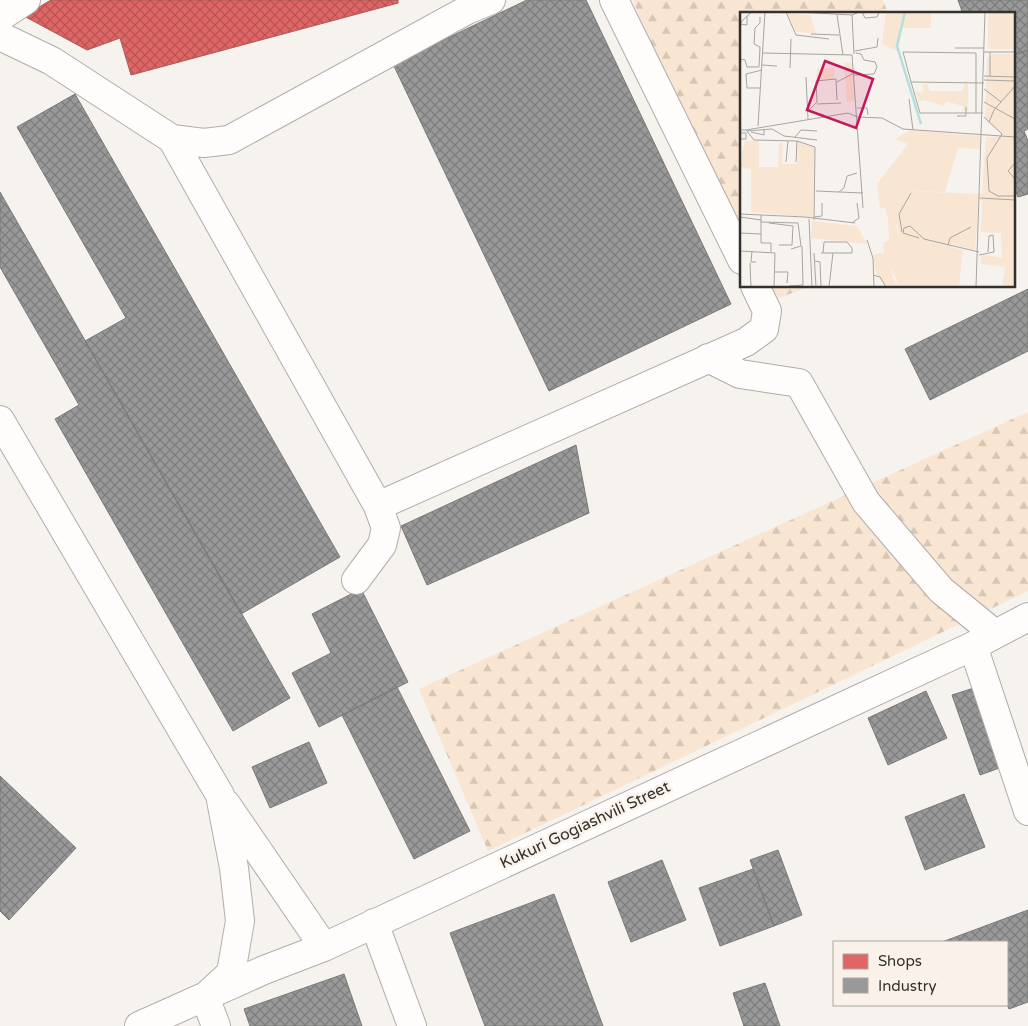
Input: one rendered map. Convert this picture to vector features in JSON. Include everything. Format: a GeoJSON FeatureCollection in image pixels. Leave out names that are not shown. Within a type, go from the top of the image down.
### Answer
{"type":"FeatureCollection","features":[{"type":"Feature","properties":{"kind":"street"},"geometry":{"type":"LineString","coordinates":[[0,17],[26,0]]}},
{"type":"Feature","properties":{"kind":"street"},"geometry":{"type":"LineString","coordinates":[[172,140],[204,143],[228,140],[467,10],[492,0]]}},
{"type":"Feature","properties":{"kind":"street"},"geometry":{"type":"LineString","coordinates":[[614,0],[740,256]]}},
{"type":"Feature","properties":{"kind":"street"},"geometry":{"type":"LineString","coordinates":[[0,36],[52,61],[172,140],[378,506],[386,528],[382,545],[356,580]]}},
{"type":"Feature","properties":{"kind":"street"},"geometry":{"type":"LineString","coordinates":[[378,506],[746,342],[764,329],[767,311],[756,288]]}},
{"type":"Feature","properties":{"kind":"street"},"geometry":{"type":"LineString","coordinates":[[708,358],[740,374],[799,383],[866,502],[984,640],[1028,811]]}},
{"type":"Feature","properties":{"kind":"street"},"geometry":{"type":"LineString","coordinates":[[0,420],[220,795],[324,947]]}},
{"type":"Feature","properties":{"kind":"street","name":"Kukuri Gogiashvili Street"},"geometry":{"type":"LineString","coordinates":[[139,1026],[324,947],[984,640],[1028,617]]}},
{"type":"Feature","properties":{"kind":"street"},"geometry":{"type":"LineString","coordinates":[[216,1026],[205,997],[231,973],[240,920],[234,868],[220,795]]}},
{"type":"Feature","properties":{"kind":"street"},"geometry":{"type":"LineString","coordinates":[[374,923],[412,1026]]}},
{"type":"Feature","properties":{"kind":"green space"},"geometry":{"type":"Polygon","coordinates":[[[633,0],[883,0],[887,12],[740,12],[740,277],[633,0]]]}},
{"type":"Feature","properties":{"kind":"green space"},"geometry":{"type":"Polygon","coordinates":[[[744,288],[806,288],[752,308],[744,288]]]}},
{"type":"Feature","properties":{"kind":"green space"},"geometry":{"type":"Polygon","coordinates":[[[1028,412],[1028,591],[488,851],[419,689],[1028,412]]]}},
{"type":"Feature","properties":{"kind":"building: Shops"},"geometry":{"type":"Polygon","coordinates":[[[51,0],[398,0],[398,3],[131,75],[120,38],[87,50],[24,16],[51,0]]]}},
{"type":"Feature","properties":{"kind":"building: Industry"},"geometry":{"type":"Polygon","coordinates":[[[527,0],[586,0],[731,304],[549,391],[393,64],[527,0]]]}},
{"type":"Feature","properties":{"kind":"building: Industry"},"geometry":{"type":"Polygon","coordinates":[[[958,0],[1028,0],[1028,50],[1016,54],[1016,12],[962,12],[958,0]]]}},
{"type":"Feature","properties":{"kind":"building: Industry"},"geometry":{"type":"Polygon","coordinates":[[[1028,50],[1028,129],[1024,131],[1028,141],[1028,194],[1018,197],[1016,192],[1016,54],[1028,50]]]}},
{"type":"Feature","properties":{"kind":"building: Industry"},"geometry":{"type":"Polygon","coordinates":[[[75,94],[340,557],[241,614],[85,341],[126,318],[17,127],[75,94]]]}},
{"type":"Feature","properties":{"kind":"building: Industry"},"geometry":{"type":"Polygon","coordinates":[[[0,192],[290,698],[233,731],[55,419],[79,405],[0,267],[0,192]]]}},
{"type":"Feature","properties":{"kind":"building: Industry"},"geometry":{"type":"Polygon","coordinates":[[[1028,289],[1028,351],[930,400],[905,349],[1028,289]]]}},
{"type":"Feature","properties":{"kind":"building: Industry"},"geometry":{"type":"Polygon","coordinates":[[[576,445],[589,513],[427,585],[401,526],[576,445]]]}},
{"type":"Feature","properties":{"kind":"building: Industry"},"geometry":{"type":"Polygon","coordinates":[[[361,589],[408,682],[319,727],[292,673],[331,653],[312,614],[361,589]]]}},
{"type":"Feature","properties":{"kind":"building: Industry"},"geometry":{"type":"Polygon","coordinates":[[[397,687],[470,831],[414,859],[342,715],[397,687]]]}},
{"type":"Feature","properties":{"kind":"building: Industry"},"geometry":{"type":"Polygon","coordinates":[[[977,687],[1005,766],[980,775],[952,695],[977,687]]]}},
{"type":"Feature","properties":{"kind":"building: Industry"},"geometry":{"type":"Polygon","coordinates":[[[926,691],[947,738],[888,765],[868,718],[926,691]]]}},
{"type":"Feature","properties":{"kind":"building: Industry"},"geometry":{"type":"Polygon","coordinates":[[[309,742],[327,783],[270,808],[252,767],[309,742]]]}},
{"type":"Feature","properties":{"kind":"building: Industry"},"geometry":{"type":"Polygon","coordinates":[[[0,776],[76,848],[9,920],[0,911],[0,776]]]}},
{"type":"Feature","properties":{"kind":"building: Industry"},"geometry":{"type":"Polygon","coordinates":[[[964,794],[985,847],[925,870],[905,817],[964,794]]]}},
{"type":"Feature","properties":{"kind":"building: Industry"},"geometry":{"type":"Polygon","coordinates":[[[778,850],[802,915],[774,926],[750,860],[778,850]]]}},
{"type":"Feature","properties":{"kind":"building: Industry"},"geometry":{"type":"Polygon","coordinates":[[[662,860],[686,920],[631,942],[608,882],[662,860]]]}},
{"type":"Feature","properties":{"kind":"building: Industry"},"geometry":{"type":"Polygon","coordinates":[[[753,869],[774,926],[720,946],[699,888],[753,869]]]}},
{"type":"Feature","properties":{"kind":"building: Industry"},"geometry":{"type":"Polygon","coordinates":[[[554,894],[603,1026],[485,1026],[450,933],[554,894]]]}},
{"type":"Feature","properties":{"kind":"building: Industry"},"geometry":{"type":"Polygon","coordinates":[[[1028,910],[1028,1002],[1009,1009],[1008,1006],[1008,941],[945,941],[1028,910]]]}},
{"type":"Feature","properties":{"kind":"building: Industry"},"geometry":{"type":"Polygon","coordinates":[[[344,974],[362,1026],[250,1026],[244,1009],[344,974]]]}},
{"type":"Feature","properties":{"kind":"building: Industry"},"geometry":{"type":"Polygon","coordinates":[[[765,983],[780,1026],[744,1026],[733,993],[765,983]]]}}]}
